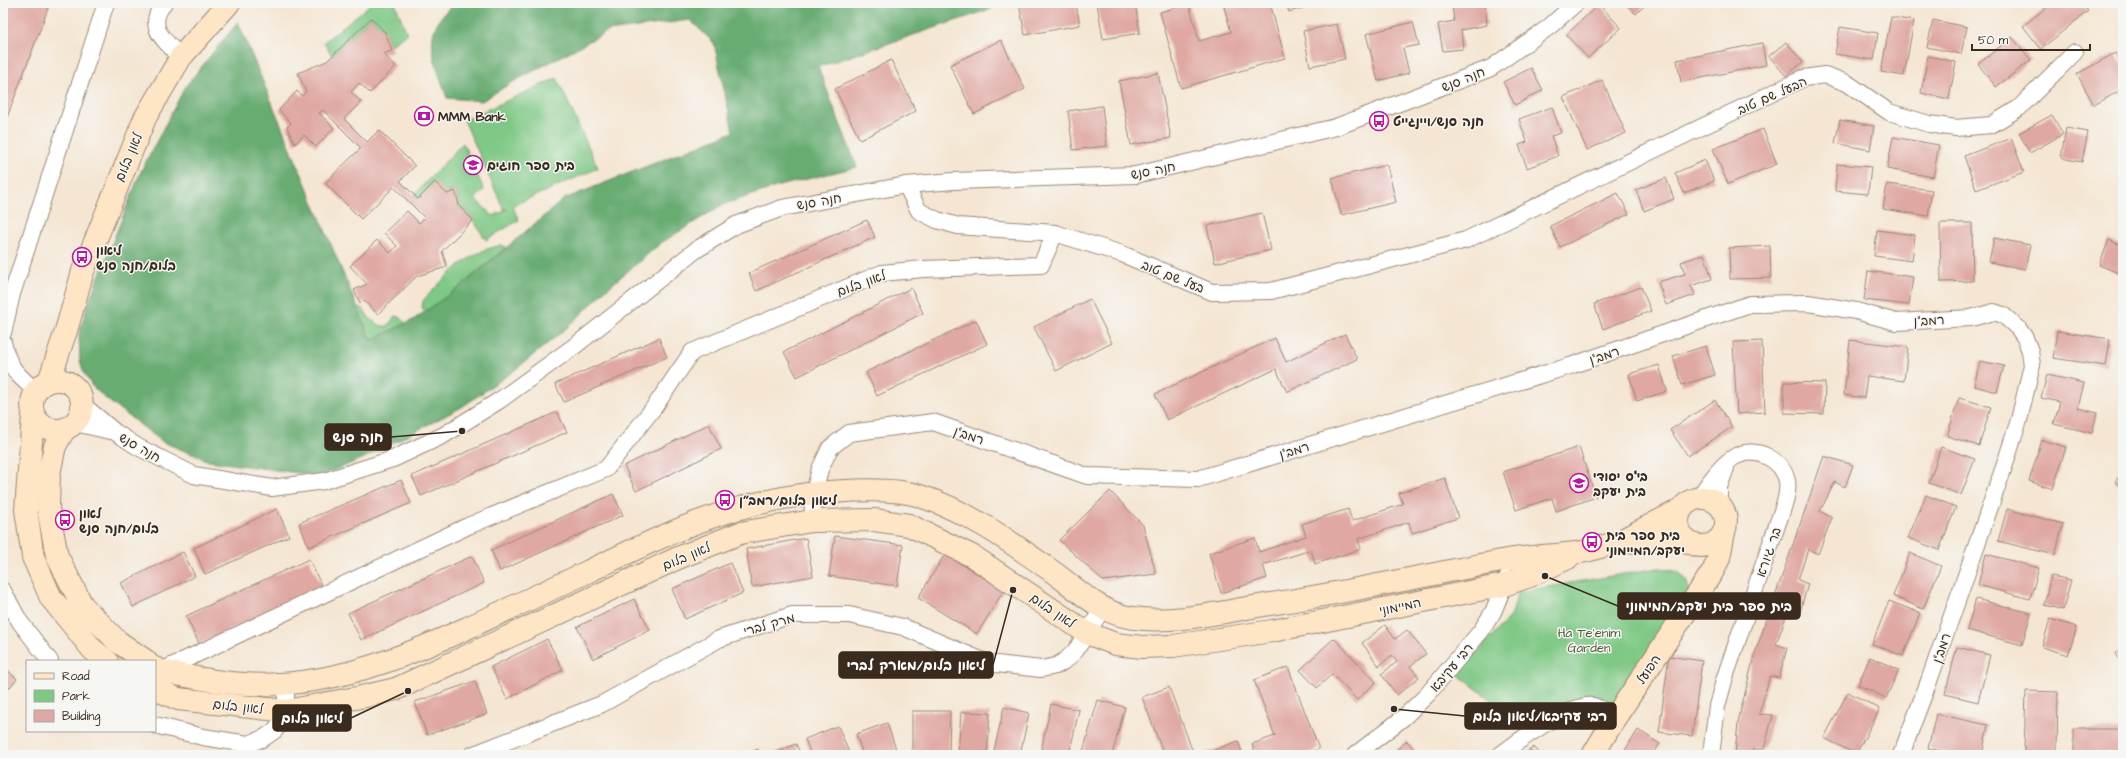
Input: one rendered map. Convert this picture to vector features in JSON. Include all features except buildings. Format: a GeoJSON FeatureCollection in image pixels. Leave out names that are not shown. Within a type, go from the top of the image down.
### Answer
{"type":"FeatureCollection","features":[{"type":"Feature","properties":{"kind":"street"},"geometry":{"type":"LineString","coordinates":[[3,333],[12,294],[106,3]]}},
{"type":"Feature","properties":{"kind":"street"},"geometry":{"type":"LineString","coordinates":[[164,3],[158,10],[155,24],[158,34],[181,57]]}},
{"type":"Feature","properties":{"kind":"street","name":"לאון בלום"},"geometry":{"type":"LineString","coordinates":[[42,386],[66,331],[83,271],[114,190],[145,118],[181,57],[229,3]]}},
{"type":"Feature","properties":{"kind":"street","name":"חנה סנש"},"geometry":{"type":"LineString","coordinates":[[74,411],[95,426],[115,432],[147,452],[194,475],[272,488],[324,481],[393,459],[444,435],[500,400],[576,345],[696,250],[736,225],[782,208],[906,185],[953,181],[1136,175],[1336,127],[1491,68],[1549,27],[1576,3]]}},
{"type":"Feature","properties":{"kind":"street","name":"הבעל שם טוב"},"geometry":{"type":"LineString","coordinates":[[1502,224],[1804,78],[1825,76],[1847,83],[1889,112],[1929,124],[1956,128],[1991,125],[2019,108],[2075,52]]}},
{"type":"Feature","properties":{"kind":"street","name":"בעל שם טוב"},"geometry":{"type":"LineString","coordinates":[[906,185],[919,211],[936,220],[958,226],[1056,233],[1122,254],[1212,292],[1271,291],[1466,240],[1502,224]]}},
{"type":"Feature","properties":{"kind":"street","name":"לאון בלום"},"geometry":{"type":"LineString","coordinates":[[156,671],[468,526],[606,468],[656,406],[692,352],[882,273],[922,269],[1041,265],[1056,233]]}},
{"type":"Feature","properties":{"kind":"street","name":"רמב\"ן"},"geometry":{"type":"LineString","coordinates":[[812,520],[814,494],[820,469],[830,448],[849,433],[933,422],[1087,476],[1198,479],[1570,366],[1750,304],[1808,303],[1856,311],[1896,322],[1971,318],[1994,312],[2003,315],[2018,328],[2025,338],[2030,351],[2032,365],[2019,420],[2005,464],[1929,681],[1900,755]]}},
{"type":"Feature","properties":{"kind":"street","name":"לאון בלום"},"geometry":{"type":"LineString","coordinates":[[66,331],[74,411],[55,446],[49,474],[48,508],[57,556],[82,605],[117,641],[140,660]]}},
{"type":"Feature","properties":{"kind":"street"},"geometry":{"type":"LineString","coordinates":[[3,342],[6,358],[11,367],[42,386]]}},
{"type":"Feature","properties":{"kind":"street"},"geometry":{"type":"LineString","coordinates":[[33,415],[42,426],[57,431],[74,411],[62,380],[42,386],[32,403],[33,415],[26,510],[33,557],[51,598],[93,650],[107,660]]}},
{"type":"Feature","properties":{"kind":"street","name":"בר גיורא"},"geometry":{"type":"LineString","coordinates":[[1711,755],[1717,706],[1725,677],[1788,491],[1787,480],[1783,470],[1776,462],[1767,456],[1757,453],[1746,453],[1736,456]]}},
{"type":"Feature","properties":{"kind":"street"},"geometry":{"type":"LineString","coordinates":[[1699,497],[1721,468],[1736,456]]}},
{"type":"Feature","properties":{"kind":"street"},"geometry":{"type":"LineString","coordinates":[[1688,542],[1707,546],[1720,538],[1724,532],[1726,517],[1719,504],[1720,482],[1727,468],[1736,456]]}},
{"type":"Feature","properties":{"kind":"street","name":"לאון בלום"},"geometry":{"type":"LineString","coordinates":[[156,672],[205,680],[237,683],[286,684],[342,674],[388,662],[518,605],[669,532],[733,508],[776,499],[814,494],[877,491],[918,495],[969,517],[1022,551],[1103,608],[1125,617],[1146,619],[1206,614]]}},
{"type":"Feature","properties":{"kind":"street"},"geometry":{"type":"LineString","coordinates":[[1705,584],[1705,565],[1678,526],[1680,510],[1688,502],[1699,497],[1707,497],[1719,504]]}},
{"type":"Feature","properties":{"kind":"street","name":"המיימוני"},"geometry":{"type":"LineString","coordinates":[[1614,544],[1680,510]]}},
{"type":"Feature","properties":{"kind":"street","name":"לאון בלום"},"geometry":{"type":"LineString","coordinates":[[156,674],[178,699],[286,711],[396,689],[685,555],[740,534],[812,520],[874,520],[909,525],[974,557],[1087,634],[1115,644],[1142,647],[1173,646],[1212,640]]}},
{"type":"Feature","properties":{"kind":"street","name":"הפועל"},"geometry":{"type":"LineString","coordinates":[[1593,755],[1615,718],[1705,584],[1719,558],[1724,532]]}},
{"type":"Feature","properties":{"kind":"street","name":"המיימוני"},"geometry":{"type":"LineString","coordinates":[[1206,614],[1324,596],[1522,558],[1582,552],[1614,544],[1662,539],[1688,542]]}},
{"type":"Feature","properties":{"kind":"street","name":"המיימוני"},"geometry":{"type":"LineString","coordinates":[[1212,640],[1334,619],[1504,585],[1530,576],[1582,552]]}},
{"type":"Feature","properties":{"kind":"street","name":"רבי עקיבא"},"geometry":{"type":"LineString","coordinates":[[1355,755],[1403,718],[1427,695],[1480,631],[1492,612],[1514,567],[1522,558]]}},
{"type":"Feature","properties":{"kind":"street"},"geometry":{"type":"LineString","coordinates":[[3,591],[20,622],[49,660]]}},
{"type":"Feature","properties":{"kind":"street","name":"מרק לברי"},"geometry":{"type":"LineString","coordinates":[[472,755],[602,704],[719,639],[792,615],[849,615],[903,628],[988,663],[1041,669],[1056,666],[1066,660],[1076,650],[1103,608]]}},
{"type":"Feature","properties":{"kind":"street"},"geometry":{"type":"LineString","coordinates":[[156,725],[203,737],[248,744],[264,738],[274,731],[281,723],[286,711],[286,684]]}},
{"type":"Feature","properties":{"kind":"street"},"geometry":{"type":"LineString","coordinates":[[1500,755],[1545,724],[1565,713],[1593,706],[1615,718]]}},
{"type":"Feature","properties":{"kind":"green space"},"geometry":{"type":"Polygon","coordinates":[[[372,3],[395,3],[407,34],[390,46],[385,32],[371,18],[332,56],[324,42],[372,3]]]}},
{"type":"Feature","properties":{"kind":"green space"},"geometry":{"type":"Polygon","coordinates":[[[454,3],[989,3],[991,9],[818,67],[857,167],[779,186],[722,205],[661,243],[609,287],[569,326],[515,370],[462,407],[364,458],[320,476],[209,461],[163,442],[106,399],[92,386],[84,373],[80,361],[79,334],[87,306],[141,171],[185,87],[238,22],[371,340],[413,320],[460,287],[564,199],[733,132],[714,43],[690,20],[608,31],[511,83],[482,101],[447,98],[434,57],[433,39],[437,23],[454,3]]]}},
{"type":"Feature","properties":{"kind":"green space"},"geometry":{"type":"Polygon","coordinates":[[[557,78],[598,168],[512,206],[519,220],[486,240],[473,220],[457,204],[459,203],[455,191],[418,199],[414,195],[463,143],[484,190],[475,199],[493,216],[508,209],[504,210],[464,120],[557,78]]]}},
{"type":"Feature","properties":{"kind":"green space"},"geometry":{"type":"Polygon","coordinates":[[[502,245],[506,247],[460,287],[426,311],[422,308],[423,301],[428,295],[461,264],[480,252],[502,245]]]}},
{"type":"Feature","properties":{"kind":"green space"},"geometry":{"type":"Polygon","coordinates":[[[361,307],[372,320],[380,325],[388,326],[395,316],[400,317],[407,324],[371,340],[357,308],[361,307]]]}},
{"type":"Feature","properties":{"kind":"green space","name":"Ha Te'enim Garden"},"geometry":{"type":"Polygon","coordinates":[[[1658,568],[1680,573],[1684,577],[1688,586],[1688,593],[1614,709],[1587,699],[1563,705],[1527,727],[1457,674],[1512,614],[1518,592],[1658,568]]]}},
{"type":"Feature","properties":{"kind":"place","name":"MMM Bank"},"geometry":{"type":"Point","coordinates":[424,116]}},
{"type":"Feature","properties":{"kind":"place","name":"חנה סנש/ויינגייט"},"geometry":{"type":"Point","coordinates":[1379,121]}},
{"type":"Feature","properties":{"kind":"place","name":"בית ספר חוגים"},"geometry":{"type":"Point","coordinates":[473,165]}},
{"type":"Feature","properties":{"kind":"place","name":"ליאון בלום/חנה סנש"},"geometry":{"type":"Point","coordinates":[82,257]}},
{"type":"Feature","properties":{"kind":"place","name":"חנה סנש"},"geometry":{"type":"Point","coordinates":[462,431]}},
{"type":"Feature","properties":{"kind":"place","name":"בי\"ס יסודי בית יעקב"},"geometry":{"type":"Point","coordinates":[1579,483]}},
{"type":"Feature","properties":{"kind":"place","name":"ליאון בלום/רמב״ן"},"geometry":{"type":"Point","coordinates":[725,500]}},
{"type":"Feature","properties":{"kind":"place","name":"לאון בלום/חנה סנש"},"geometry":{"type":"Point","coordinates":[65,520]}},
{"type":"Feature","properties":{"kind":"place","name":"בית ספר בית יעקב/המיימוני"},"geometry":{"type":"Point","coordinates":[1592,542]}},
{"type":"Feature","properties":{"kind":"place","name":"בית ספר בית יעקב/המימוני"},"geometry":{"type":"Point","coordinates":[1545,576]}},
{"type":"Feature","properties":{"kind":"place","name":"ליאון בלום/מארק לברי"},"geometry":{"type":"Point","coordinates":[1013,590]}},
{"type":"Feature","properties":{"kind":"place","name":"ליאון בלום"},"geometry":{"type":"Point","coordinates":[408,691]}},
{"type":"Feature","properties":{"kind":"place","name":"רבי עקיבא/ליאון בלום"},"geometry":{"type":"Point","coordinates":[1394,709]}}]}
